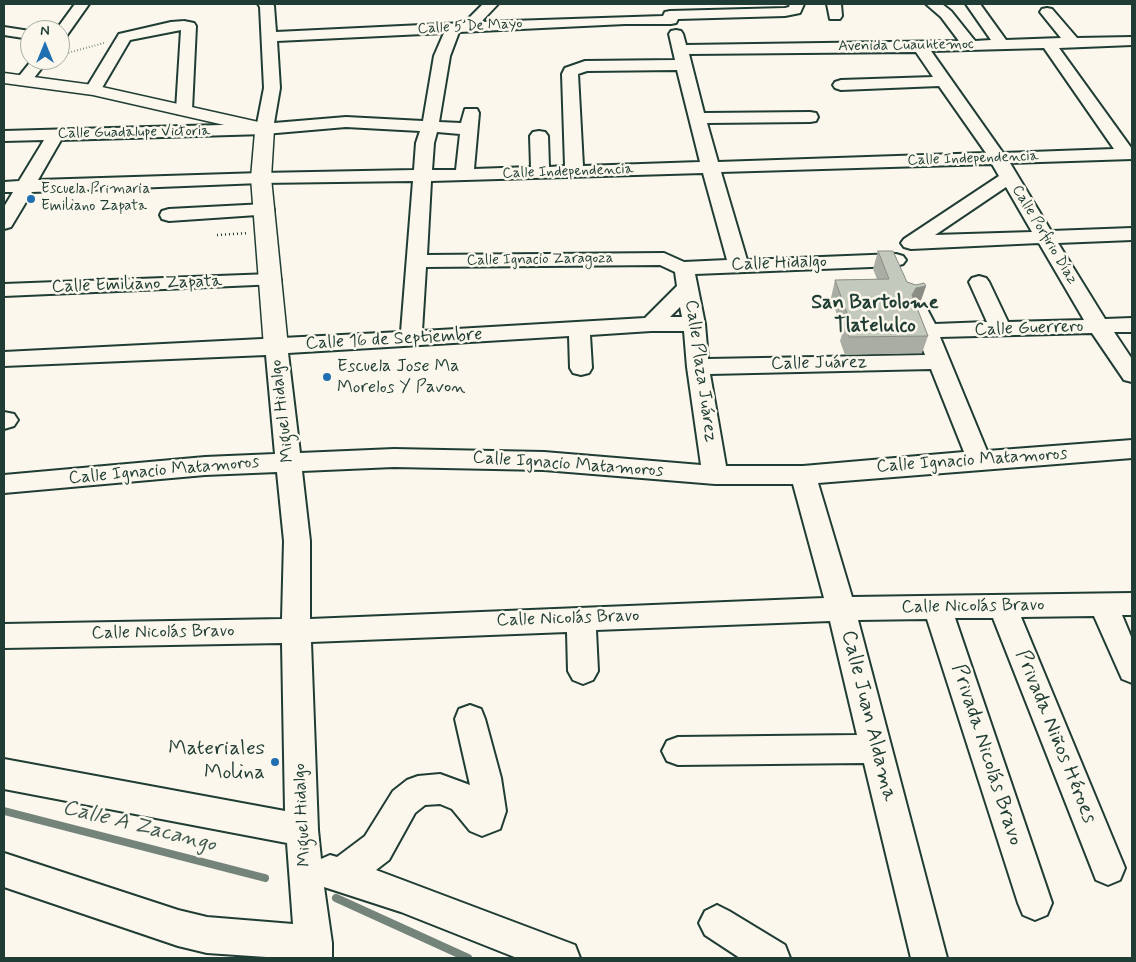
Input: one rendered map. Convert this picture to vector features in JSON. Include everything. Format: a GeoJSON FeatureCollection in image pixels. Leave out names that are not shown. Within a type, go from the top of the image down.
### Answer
{"type":"FeatureCollection","features":[{"type":"Feature","properties":{"kind":"main road"},"geometry":{"type":"LineString","coordinates":[[4,78],[93,90],[265,130]]}},
{"type":"Feature","properties":{"kind":"main road","name":"Miguel Hidalgo"},"geometry":{"type":"LineString","coordinates":[[265,130],[261,178],[276,347]]}},
{"type":"Feature","properties":{"kind":"street"},"geometry":{"type":"LineString","coordinates":[[70,21],[82,4]]}},
{"type":"Feature","properties":{"kind":"street"},"geometry":{"type":"LineString","coordinates":[[265,4],[272,88],[265,130]]}},
{"type":"Feature","properties":{"kind":"street"},"geometry":{"type":"LineString","coordinates":[[411,339],[425,143],[430,127],[442,56],[461,27],[491,4]]}},
{"type":"Feature","properties":{"kind":"street"},"geometry":{"type":"LineString","coordinates":[[933,4],[946,14],[970,45]]}},
{"type":"Feature","properties":{"kind":"street"},"geometry":{"type":"LineString","coordinates":[[973,4],[1001,44]]}},
{"type":"Feature","properties":{"kind":"street","name":"Calle 5 De Mayo"},"geometry":{"type":"LineString","coordinates":[[269,37],[625,20],[669,13],[794,8]]}},
{"type":"Feature","properties":{"kind":"street"},"geometry":{"type":"LineString","coordinates":[[743,38],[751,9]]}},
{"type":"Feature","properties":{"kind":"street"},"geometry":{"type":"LineString","coordinates":[[1047,12],[1072,42]]}},
{"type":"Feature","properties":{"kind":"street"},"geometry":{"type":"LineString","coordinates":[[669,13],[710,167],[740,266]]}},
{"type":"Feature","properties":{"kind":"street"},"geometry":{"type":"LineString","coordinates":[[93,90],[124,37],[171,26],[188,26],[184,110]]}},
{"type":"Feature","properties":{"kind":"street"},"geometry":{"type":"LineString","coordinates":[[4,31],[20,33]]}},
{"type":"Feature","properties":{"kind":"street","name":"Avenida Cuauhtemoc"},"geometry":{"type":"LineString","coordinates":[[574,171],[570,74],[574,69],[585,66],[682,57],[743,38],[920,47],[1132,41]]}},
{"type":"Feature","properties":{"kind":"street"},"geometry":{"type":"LineString","coordinates":[[1047,42],[1130,155]]}},
{"type":"Feature","properties":{"kind":"street","name":"Calle Porfirio Díaz"},"geometry":{"type":"LineString","coordinates":[[920,47],[997,157],[1099,326],[1132,375]]}},
{"type":"Feature","properties":{"kind":"street"},"geometry":{"type":"LineString","coordinates":[[24,80],[32,70]]}},
{"type":"Feature","properties":{"kind":"street"},"geometry":{"type":"LineString","coordinates":[[841,85],[944,82]]}},
{"type":"Feature","properties":{"kind":"street"},"geometry":{"type":"LineString","coordinates":[[698,118],[810,117]]}},
{"type":"Feature","properties":{"kind":"street","name":"Calle Guadalupe Victoria"},"geometry":{"type":"LineString","coordinates":[[4,136],[265,130],[321,122],[430,127],[470,121],[464,175]]}},
{"type":"Feature","properties":{"kind":"street"},"geometry":{"type":"LineString","coordinates":[[4,223],[56,134]]}},
{"type":"Feature","properties":{"kind":"street"},"geometry":{"type":"LineString","coordinates":[[539,136],[540,173]]}},
{"type":"Feature","properties":{"kind":"street","name":"Calle Independencia"},"geometry":{"type":"LineString","coordinates":[[4,187],[261,178],[540,173],[997,157],[1130,155]]}},
{"type":"Feature","properties":{"kind":"street"},"geometry":{"type":"LineString","coordinates":[[913,242],[1009,177]]}},
{"type":"Feature","properties":{"kind":"street"},"geometry":{"type":"LineString","coordinates":[[169,215],[264,210]]}},
{"type":"Feature","properties":{"kind":"street"},"geometry":{"type":"LineString","coordinates":[[913,242],[1132,234]]}},
{"type":"Feature","properties":{"kind":"street","name":"Calle Hidalgo"},"geometry":{"type":"LineString","coordinates":[[664,259],[676,266],[686,277],[740,266],[899,269],[913,242]]}},
{"type":"Feature","properties":{"kind":"street","name":"Calle Ignacio Zaragoza"},"geometry":{"type":"LineString","coordinates":[[416,261],[664,259]]}},
{"type":"Feature","properties":{"kind":"street"},"geometry":{"type":"LineString","coordinates":[[651,324],[686,277]]}},
{"type":"Feature","properties":{"kind":"street","name":"Calle Plaza Juárez"},"geometry":{"type":"LineString","coordinates":[[686,277],[715,475]]}},
{"type":"Feature","properties":{"kind":"street","name":"Calle Emiliano Zapata"},"geometry":{"type":"LineString","coordinates":[[4,290],[271,280]]}},
{"type":"Feature","properties":{"kind":"street"},"geometry":{"type":"LineString","coordinates":[[979,282],[1001,330]]}},
{"type":"Feature","properties":{"kind":"street","name":"Calle Guerrero"},"geometry":{"type":"LineString","coordinates":[[940,362],[922,321],[1001,330],[1132,325]]}},
{"type":"Feature","properties":{"kind":"street","name":"Calle 16 de Septiembre"},"geometry":{"type":"LineString","coordinates":[[4,360],[276,347],[651,324],[694,324]]}},
{"type":"Feature","properties":{"kind":"street"},"geometry":{"type":"LineString","coordinates":[[579,329],[581,368]]}},
{"type":"Feature","properties":{"kind":"street","name":"Miguel Hidalgo"},"geometry":{"type":"LineString","coordinates":[[276,347],[297,541],[296,631],[302,830],[314,951]]}},
{"type":"Feature","properties":{"kind":"street"},"geometry":{"type":"LineString","coordinates":[[940,362],[979,460]]}},
{"type":"Feature","properties":{"kind":"street","name":"Calle Juárez"},"geometry":{"type":"LineString","coordinates":[[698,366],[940,362]]}},
{"type":"Feature","properties":{"kind":"street","name":"Calle Ignacio Matamoros"},"geometry":{"type":"LineString","coordinates":[[4,484],[205,466],[394,458],[495,459],[715,475],[803,475],[1132,449]]}},
{"type":"Feature","properties":{"kind":"street","name":"Calle Juan Aldama"},"geometry":{"type":"LineString","coordinates":[[803,475],[841,609],[929,958]]}},
{"type":"Feature","properties":{"kind":"street","name":"Calle Nicolás Bravo"},"geometry":{"type":"LineString","coordinates":[[4,636],[296,631],[841,609],[1132,604]]}},
{"type":"Feature","properties":{"kind":"street"},"geometry":{"type":"LineString","coordinates":[[1103,605],[1132,670]]}},
{"type":"Feature","properties":{"kind":"street","name":"Privada Niños Héroes"},"geometry":{"type":"LineString","coordinates":[[1002,606],[1108,868]]}},
{"type":"Feature","properties":{"kind":"street","name":"Privada Nicolás Bravo"},"geometry":{"type":"LineString","coordinates":[[937,608],[1035,903]]}},
{"type":"Feature","properties":{"kind":"street"},"geometry":{"type":"LineString","coordinates":[[581,619],[583,671]]}},
{"type":"Feature","properties":{"kind":"street"},"geometry":{"type":"LineString","coordinates":[[340,874],[354,866],[377,848],[404,802],[418,791],[440,789],[454,793],[463,798],[482,820],[488,818],[490,811],[485,778],[470,719]]}},
{"type":"Feature","properties":{"kind":"street"},"geometry":{"type":"LineString","coordinates":[[678,751],[877,749]]}},
{"type":"Feature","properties":{"kind":"street"},"geometry":{"type":"LineString","coordinates":[[4,774],[302,830]]}},
{"type":"Feature","properties":{"kind":"street"},"geometry":{"type":"LineString","coordinates":[[306,866],[340,874],[401,895],[562,958]]}},
{"type":"Feature","properties":{"kind":"street"},"geometry":{"type":"LineString","coordinates":[[4,870],[178,928],[208,935],[314,951]]}},
{"type":"Feature","properties":{"kind":"street"},"geometry":{"type":"LineString","coordinates":[[717,923],[772,958]]}},
{"type":"Feature","properties":{"kind":"path"},"geometry":{"type":"LineString","coordinates":[[70,52],[124,37]]}},
{"type":"Feature","properties":{"kind":"path"},"geometry":{"type":"LineString","coordinates":[[217,235],[266,233]]}},
{"type":"Feature","properties":{"kind":"building"},"geometry":{"type":"Polygon","coordinates":[[[878,251],[893,251],[907,282],[916,285],[924,283],[926,286],[916,288],[912,295],[928,336],[849,337],[845,324],[851,324],[835,280],[889,279],[878,251]]]}},
{"type":"Feature","properties":{"kind":"waterway","name":"Calle A Zacango"},"geometry":{"type":"LineString","coordinates":[[4,811],[265,878]]}},
{"type":"Feature","properties":{"kind":"waterway","name":"Calle A Zacango"},"geometry":{"type":"LineString","coordinates":[[336,898],[468,958]]}},
{"type":"Feature","properties":{"kind":"place","name":"Escuela Primaria Emiliano Zapata"},"geometry":{"type":"Point","coordinates":[31,199]}},
{"type":"Feature","properties":{"kind":"place","name":"Escuela Jose Ma Morelos Y Pavon"},"geometry":{"type":"Point","coordinates":[327,377]}},
{"type":"Feature","properties":{"kind":"place","name":"Materiales Molina"},"geometry":{"type":"Point","coordinates":[275,762]}},
{"type":"Feature","properties":{"kind":"district","name":"San Bartolome Tlatelulco"},"geometry":{"type":"Point","coordinates":[875,316]}}]}
